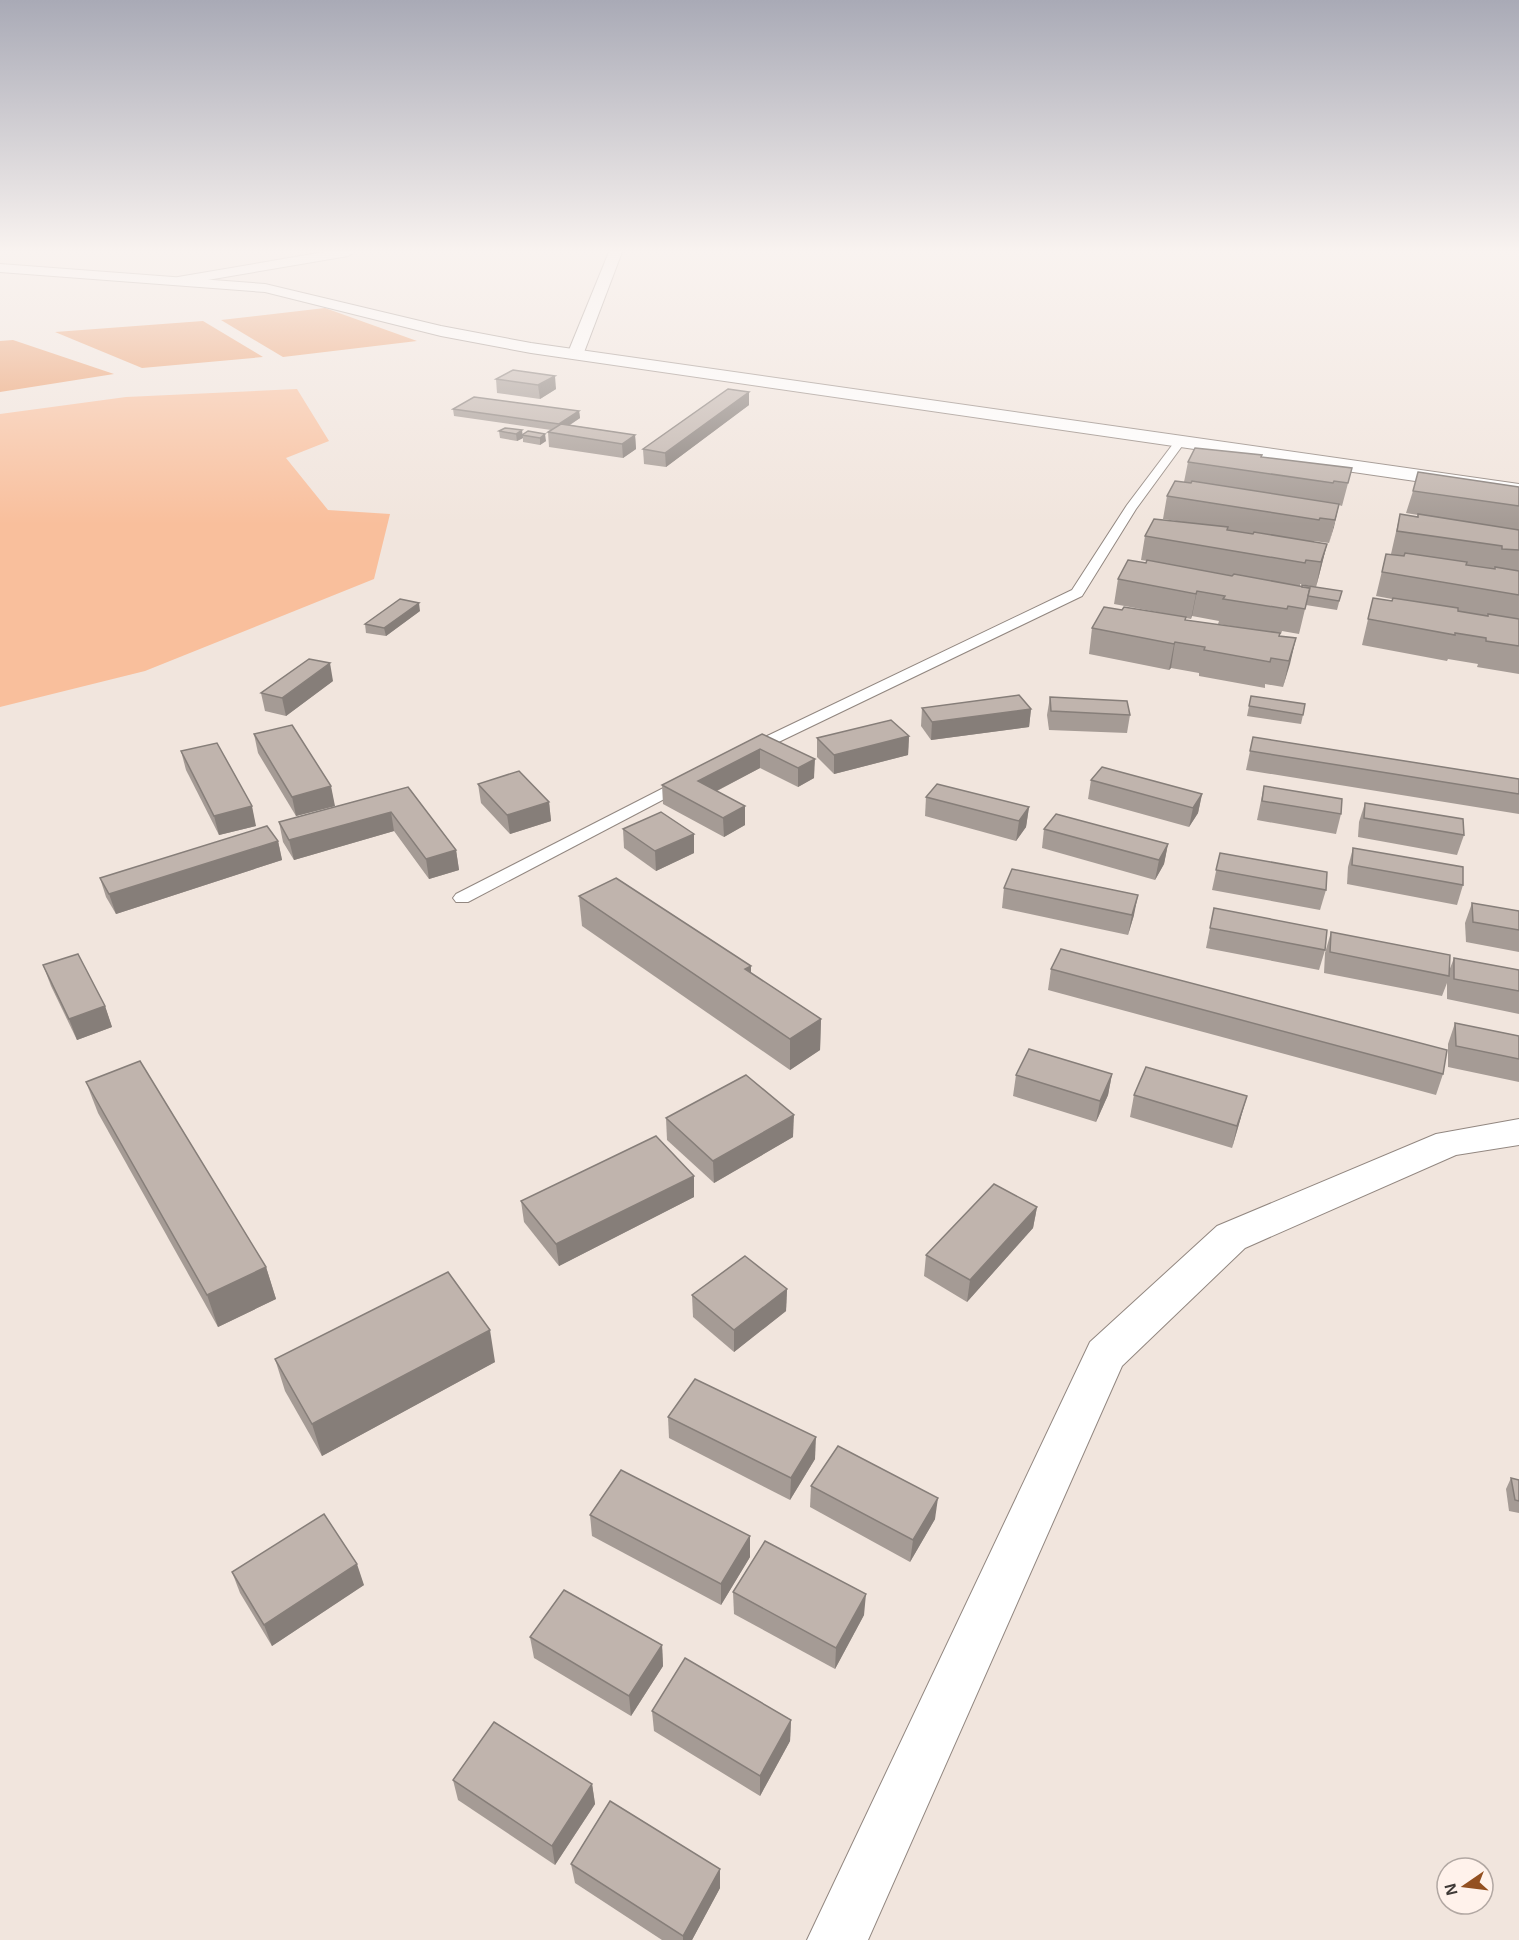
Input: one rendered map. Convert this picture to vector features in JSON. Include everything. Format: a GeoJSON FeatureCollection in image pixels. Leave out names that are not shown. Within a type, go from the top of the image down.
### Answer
{"type":"FeatureCollection","features":[{"type":"Feature","properties":{"kind":"street"},"geometry":{"type":"LineString","coordinates":[[504,343],[575,355],[1519,490]]}},
{"type":"Feature","properties":{"kind":"street"},"geometry":{"type":"LineString","coordinates":[[575,355],[580,343]]}},
{"type":"Feature","properties":{"kind":"street"},"geometry":{"type":"LineString","coordinates":[[837,1940],[1105,1355],[1231,1237],[1449,1143],[1519,1132]]}},
{"type":"Feature","properties":{"kind":"lane"},"geometry":{"type":"LineString","coordinates":[[737,756],[1077,593],[1131,508],[1180,442]]}},
{"type":"Feature","properties":{"kind":"lane"},"geometry":{"type":"LineString","coordinates":[[462,898],[694,777]]}},
{"type":"Feature","properties":{"kind":"shaded area"},"geometry":{"type":"Polygon","coordinates":[[[0,343],[21,343],[114,374],[0,392],[0,343]]]}},
{"type":"Feature","properties":{"kind":"shaded area"},"geometry":{"type":"Polygon","coordinates":[[[80,343],[239,343],[263,357],[142,368],[80,343]]]}},
{"type":"Feature","properties":{"kind":"shaded area"},"geometry":{"type":"Polygon","coordinates":[[[259,343],[404,343],[283,357],[259,343]]]}},
{"type":"Feature","properties":{"kind":"shaded area"},"geometry":{"type":"Polygon","coordinates":[[[297,389],[329,441],[286,458],[328,510],[390,514],[374,579],[145,671],[0,707],[0,414],[126,397],[297,389]]]}},
{"type":"Feature","properties":{"kind":"building"},"geometry":{"type":"Polygon","coordinates":[[[513,370],[555,376],[538,385],[496,379],[513,370]]]}},
{"type":"Feature","properties":{"kind":"building"},"geometry":{"type":"Polygon","coordinates":[[[728,389],[749,392],[665,453],[643,449],[728,389]]]}},
{"type":"Feature","properties":{"kind":"building"},"geometry":{"type":"Polygon","coordinates":[[[474,397],[579,411],[559,424],[453,409],[474,397]]]}},
{"type":"Feature","properties":{"kind":"building"},"geometry":{"type":"Polygon","coordinates":[[[561,424],[635,435],[622,444],[548,432],[561,424]]]}},
{"type":"Feature","properties":{"kind":"building"},"geometry":{"type":"Polygon","coordinates":[[[505,428],[522,430],[516,434],[499,431],[505,428]]]}},
{"type":"Feature","properties":{"kind":"building"},"geometry":{"type":"Polygon","coordinates":[[[528,431],[545,434],[540,438],[522,435],[528,431]]]}},
{"type":"Feature","properties":{"kind":"building"},"geometry":{"type":"Polygon","coordinates":[[[1195,448],[1352,468],[1348,483],[1334,481],[1333,483],[1188,462],[1195,448]]]}},
{"type":"Feature","properties":{"kind":"building"},"geometry":{"type":"Polygon","coordinates":[[[1418,472],[1519,487],[1519,506],[1413,491],[1418,472]]]}},
{"type":"Feature","properties":{"kind":"building"},"geometry":{"type":"Polygon","coordinates":[[[1175,481],[1191,483],[1192,481],[1339,504],[1335,520],[1320,518],[1319,520],[1167,496],[1175,481]]]}},
{"type":"Feature","properties":{"kind":"building"},"geometry":{"type":"Polygon","coordinates":[[[1400,514],[1418,517],[1418,514],[1519,530],[1519,550],[1397,531],[1400,514]]]}},
{"type":"Feature","properties":{"kind":"building"},"geometry":{"type":"Polygon","coordinates":[[[1154,519],[1228,527],[1227,530],[1327,544],[1321,562],[1306,560],[1305,563],[1145,536],[1154,519]]]}},
{"type":"Feature","properties":{"kind":"building"},"geometry":{"type":"Polygon","coordinates":[[[1405,553],[1467,562],[1466,565],[1519,571],[1519,595],[1382,572],[1386,554],[1404,556],[1405,553]]]}},
{"type":"Feature","properties":{"kind":"building"},"geometry":{"type":"Polygon","coordinates":[[[1128,560],[1146,563],[1147,560],[1310,588],[1305,609],[1288,606],[1287,609],[1223,599],[1225,596],[1197,591],[1196,594],[1118,579],[1128,560]]]}},
{"type":"Feature","properties":{"kind":"building"},"geometry":{"type":"Polygon","coordinates":[[[1302,585],[1342,591],[1339,601],[1308,596],[1310,588],[1302,587],[1302,585]]]}},
{"type":"Feature","properties":{"kind":"building"},"geometry":{"type":"Polygon","coordinates":[[[1373,598],[1392,601],[1393,598],[1458,608],[1458,611],[1488,616],[1488,614],[1519,619],[1519,646],[1486,641],[1486,638],[1455,633],[1455,635],[1368,619],[1373,598]]]}},
{"type":"Feature","properties":{"kind":"building"},"geometry":{"type":"Polygon","coordinates":[[[400,599],[419,603],[384,628],[365,624],[400,599]]]}},
{"type":"Feature","properties":{"kind":"building"},"geometry":{"type":"Polygon","coordinates":[[[1104,607],[1122,610],[1124,607],[1186,617],[1185,620],[1280,633],[1279,636],[1296,638],[1289,661],[1271,658],[1270,662],[1204,650],[1205,647],[1175,642],[1174,644],[1092,628],[1104,607]]]}},
{"type":"Feature","properties":{"kind":"building"},"geometry":{"type":"Polygon","coordinates":[[[309,659],[330,663],[282,698],[261,693],[309,659]]]}},
{"type":"Feature","properties":{"kind":"building"},"geometry":{"type":"Polygon","coordinates":[[[1019,695],[1031,709],[932,722],[922,708],[1019,695]]]}},
{"type":"Feature","properties":{"kind":"building"},"geometry":{"type":"Polygon","coordinates":[[[1251,696],[1305,704],[1303,715],[1249,706],[1251,696]]]}},
{"type":"Feature","properties":{"kind":"building"},"geometry":{"type":"Polygon","coordinates":[[[1050,697],[1127,701],[1130,715],[1051,711],[1050,697]]]}},
{"type":"Feature","properties":{"kind":"building"},"geometry":{"type":"Polygon","coordinates":[[[891,720],[909,736],[834,755],[817,738],[891,720]]]}},
{"type":"Feature","properties":{"kind":"building"},"geometry":{"type":"Polygon","coordinates":[[[292,725],[331,786],[292,797],[254,734],[292,725]]]}},
{"type":"Feature","properties":{"kind":"building"},"geometry":{"type":"Polygon","coordinates":[[[762,734],[815,759],[798,768],[760,749],[698,781],[745,806],[723,818],[662,785],[762,734]]]}},
{"type":"Feature","properties":{"kind":"building"},"geometry":{"type":"Polygon","coordinates":[[[1253,737],[1519,779],[1519,794],[1250,751],[1253,737]]]}},
{"type":"Feature","properties":{"kind":"building"},"geometry":{"type":"Polygon","coordinates":[[[217,743],[252,806],[214,816],[181,751],[217,743]]]}},
{"type":"Feature","properties":{"kind":"building"},"geometry":{"type":"Polygon","coordinates":[[[1102,767],[1202,794],[1193,808],[1091,780],[1102,767]]]}},
{"type":"Feature","properties":{"kind":"building"},"geometry":{"type":"Polygon","coordinates":[[[519,771],[549,802],[507,815],[478,784],[519,771]]]}},
{"type":"Feature","properties":{"kind":"building"},"geometry":{"type":"Polygon","coordinates":[[[937,784],[1029,807],[1019,821],[926,797],[937,784]]]}},
{"type":"Feature","properties":{"kind":"building"},"geometry":{"type":"Polygon","coordinates":[[[1264,786],[1342,799],[1341,814],[1262,801],[1264,786]]]}},
{"type":"Feature","properties":{"kind":"building"},"geometry":{"type":"Polygon","coordinates":[[[408,787],[456,850],[426,859],[391,812],[289,840],[279,822],[408,787]]]}},
{"type":"Feature","properties":{"kind":"building"},"geometry":{"type":"Polygon","coordinates":[[[1365,803],[1463,819],[1464,835],[1364,818],[1365,803]]]}},
{"type":"Feature","properties":{"kind":"building"},"geometry":{"type":"Polygon","coordinates":[[[661,812],[694,834],[655,851],[623,829],[661,812]]]}},
{"type":"Feature","properties":{"kind":"building"},"geometry":{"type":"Polygon","coordinates":[[[1056,814],[1168,844],[1159,860],[1044,829],[1056,814]]]}},
{"type":"Feature","properties":{"kind":"building"},"geometry":{"type":"Polygon","coordinates":[[[267,826],[278,841],[109,894],[100,878],[267,826]]]}},
{"type":"Feature","properties":{"kind":"building"},"geometry":{"type":"Polygon","coordinates":[[[1353,848],[1463,867],[1463,885],[1352,865],[1353,848]]]}},
{"type":"Feature","properties":{"kind":"building"},"geometry":{"type":"Polygon","coordinates":[[[1220,853],[1327,872],[1326,890],[1216,870],[1220,853]]]}},
{"type":"Feature","properties":{"kind":"building"},"geometry":{"type":"Polygon","coordinates":[[[1012,869],[1138,895],[1132,915],[1004,888],[1012,869]]]}},
{"type":"Feature","properties":{"kind":"building"},"geometry":{"type":"Polygon","coordinates":[[[616,878],[751,966],[745,969],[821,1019],[790,1039],[579,896],[616,878]]]}},
{"type":"Feature","properties":{"kind":"building"},"geometry":{"type":"Polygon","coordinates":[[[1472,903],[1519,911],[1519,930],[1473,922],[1472,903]]]}},
{"type":"Feature","properties":{"kind":"building"},"geometry":{"type":"Polygon","coordinates":[[[1214,908],[1327,930],[1325,950],[1210,928],[1214,908]]]}},
{"type":"Feature","properties":{"kind":"building"},"geometry":{"type":"Polygon","coordinates":[[[1331,932],[1450,955],[1449,976],[1330,952],[1331,932]]]}},
{"type":"Feature","properties":{"kind":"building"},"geometry":{"type":"Polygon","coordinates":[[[1061,949],[1447,1050],[1443,1074],[1051,969],[1061,949]]]}},
{"type":"Feature","properties":{"kind":"building"},"geometry":{"type":"Polygon","coordinates":[[[78,954],[105,1006],[69,1019],[43,965],[78,954]]]}},
{"type":"Feature","properties":{"kind":"building"},"geometry":{"type":"Polygon","coordinates":[[[1454,958],[1519,970],[1519,991],[1454,979],[1454,958]]]}},
{"type":"Feature","properties":{"kind":"building"},"geometry":{"type":"Polygon","coordinates":[[[1455,1023],[1519,1036],[1519,1059],[1456,1046],[1455,1023]]]}},
{"type":"Feature","properties":{"kind":"building"},"geometry":{"type":"Polygon","coordinates":[[[1029,1049],[1112,1074],[1100,1101],[1016,1075],[1029,1049]]]}},
{"type":"Feature","properties":{"kind":"building"},"geometry":{"type":"Polygon","coordinates":[[[140,1061],[266,1267],[207,1295],[86,1082],[140,1061]]]}},
{"type":"Feature","properties":{"kind":"building"},"geometry":{"type":"Polygon","coordinates":[[[1146,1067],[1247,1096],[1237,1126],[1134,1095],[1146,1067]]]}},
{"type":"Feature","properties":{"kind":"building"},"geometry":{"type":"Polygon","coordinates":[[[746,1075],[794,1115],[713,1161],[666,1118],[746,1075]]]}},
{"type":"Feature","properties":{"kind":"building"},"geometry":{"type":"Polygon","coordinates":[[[656,1136],[694,1176],[556,1244],[521,1201],[656,1136]]]}},
{"type":"Feature","properties":{"kind":"building"},"geometry":{"type":"Polygon","coordinates":[[[994,1184],[1037,1207],[970,1280],[926,1255],[994,1184]]]}},
{"type":"Feature","properties":{"kind":"building"},"geometry":{"type":"Polygon","coordinates":[[[745,1256],[787,1289],[734,1330],[692,1295],[745,1256]]]}},
{"type":"Feature","properties":{"kind":"building"},"geometry":{"type":"Polygon","coordinates":[[[448,1272],[490,1330],[312,1424],[275,1359],[448,1272]]]}},
{"type":"Feature","properties":{"kind":"building"},"geometry":{"type":"Polygon","coordinates":[[[695,1379],[816,1437],[791,1478],[668,1417],[695,1379]]]}},
{"type":"Feature","properties":{"kind":"building"},"geometry":{"type":"Polygon","coordinates":[[[838,1446],[938,1498],[913,1540],[811,1486],[838,1446]]]}},
{"type":"Feature","properties":{"kind":"building"},"geometry":{"type":"Polygon","coordinates":[[[621,1470],[750,1536],[721,1584],[590,1515],[621,1470]]]}},
{"type":"Feature","properties":{"kind":"building"},"geometry":{"type":"Polygon","coordinates":[[[1511,1478],[1519,1480],[1519,1501],[1515,1500],[1511,1478]]]}},
{"type":"Feature","properties":{"kind":"building"},"geometry":{"type":"Polygon","coordinates":[[[324,1514],[357,1564],[264,1625],[232,1572],[324,1514]]]}},
{"type":"Feature","properties":{"kind":"building"},"geometry":{"type":"Polygon","coordinates":[[[765,1541],[866,1594],[836,1648],[733,1592],[765,1541]]]}},
{"type":"Feature","properties":{"kind":"building"},"geometry":{"type":"Polygon","coordinates":[[[564,1590],[662,1645],[629,1696],[530,1637],[564,1590]]]}},
{"type":"Feature","properties":{"kind":"building"},"geometry":{"type":"Polygon","coordinates":[[[685,1658],[791,1720],[760,1776],[652,1711],[685,1658]]]}},
{"type":"Feature","properties":{"kind":"building"},"geometry":{"type":"Polygon","coordinates":[[[494,1722],[592,1784],[552,1846],[453,1780],[494,1722]]]}},
{"type":"Feature","properties":{"kind":"building"},"geometry":{"type":"Polygon","coordinates":[[[610,1801],[720,1869],[683,1936],[571,1864],[610,1801]]]}}]}
